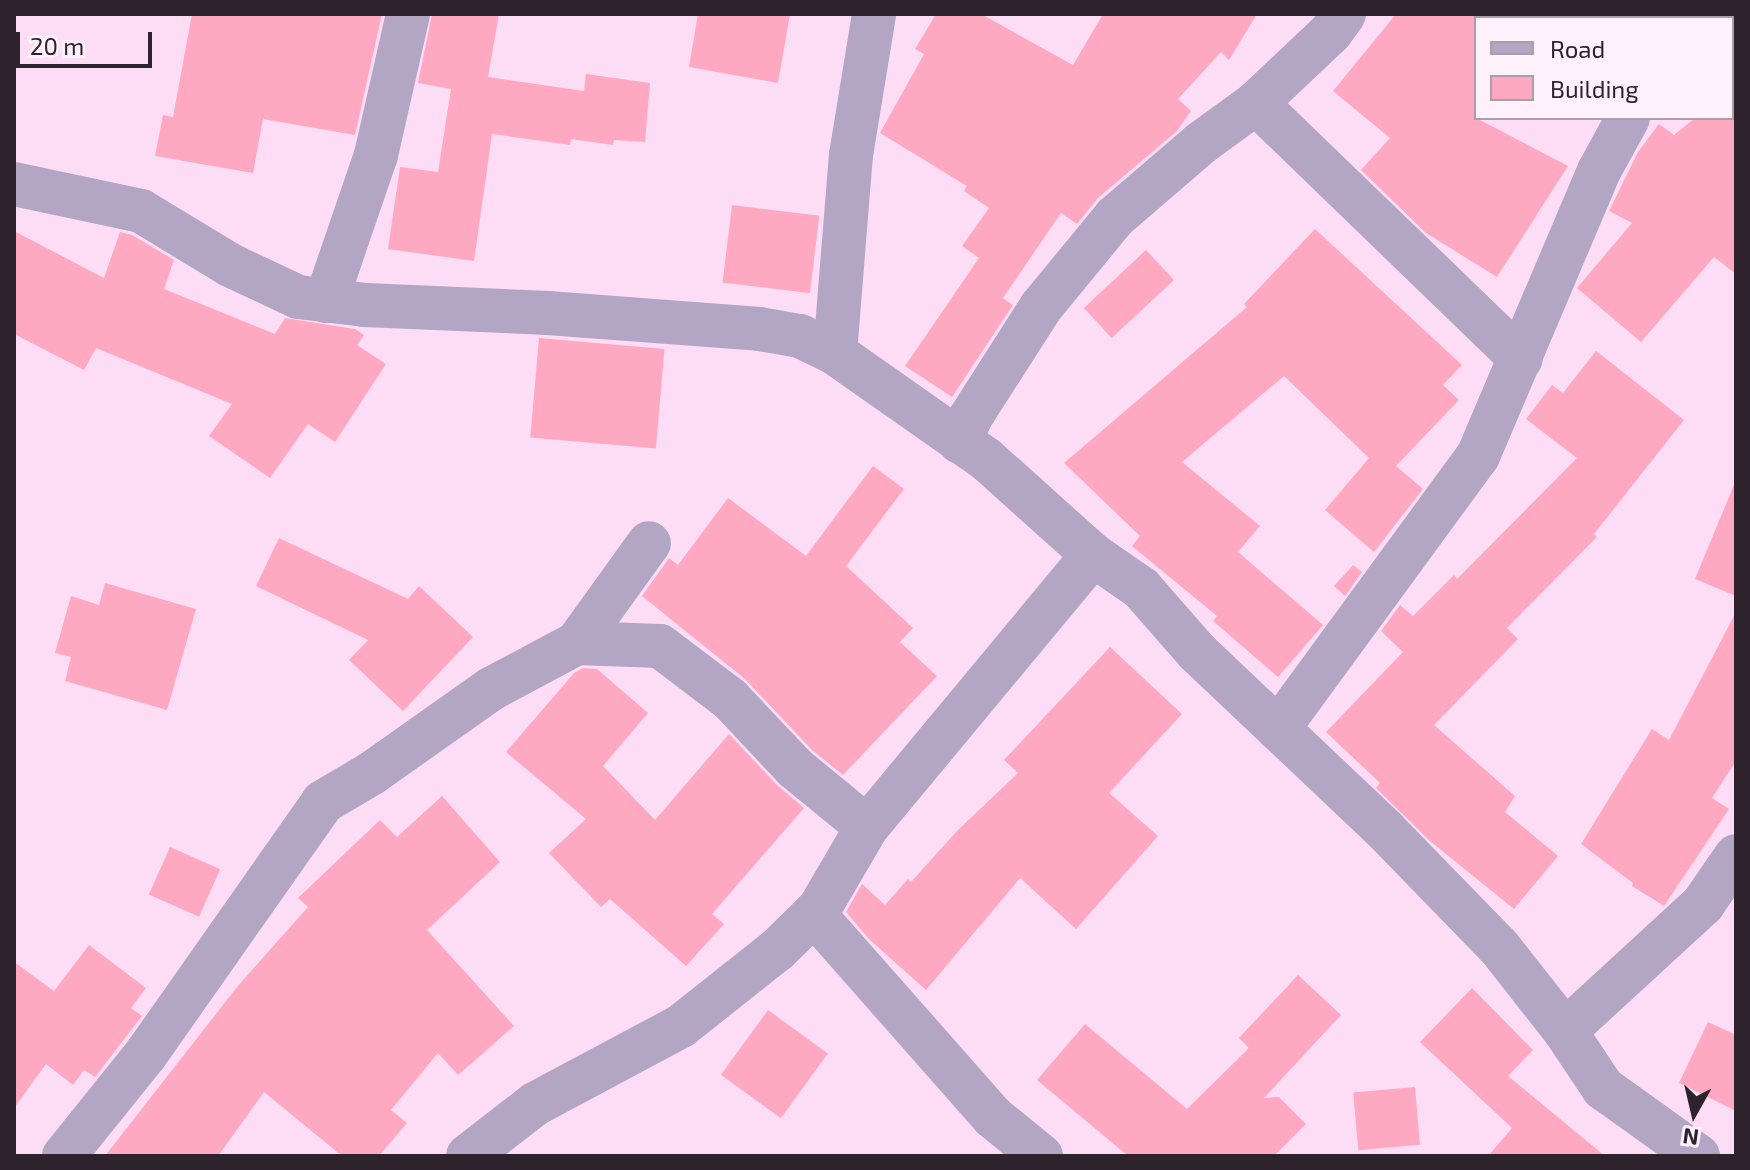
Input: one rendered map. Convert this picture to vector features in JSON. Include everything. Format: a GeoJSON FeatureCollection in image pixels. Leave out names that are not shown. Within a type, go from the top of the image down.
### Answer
{"type":"FeatureCollection","features":[{"type":"Feature","properties":{"kind":"street"},"geometry":{"type":"LineString","coordinates":[[326,301],[376,155],[408,14]]}},
{"type":"Feature","properties":{"kind":"street"},"geometry":{"type":"LineString","coordinates":[[835,353],[851,155],[874,14]]}},
{"type":"Feature","properties":{"kind":"street"},"geometry":{"type":"LineString","coordinates":[[960,442],[993,379],[1041,307],[1115,217],[1201,143],[1256,103],[1331,32],[1344,14]]}},
{"type":"Feature","properties":{"kind":"street"},"geometry":{"type":"LineString","coordinates":[[1256,103],[1521,359]]}},
{"type":"Feature","properties":{"kind":"street"},"geometry":{"type":"LineString","coordinates":[[1278,729],[1478,456],[1599,171],[1627,120]]}},
{"type":"Feature","properties":{"kind":"street"},"geometry":{"type":"LineString","coordinates":[[14,184],[141,211],[230,265],[298,297],[759,329],[800,336],[835,353],[986,459],[1093,555],[1141,588],[1197,652],[1386,831],[1499,947],[1565,1031],[1603,1088],[1698,1156]]}},
{"type":"Feature","properties":{"kind":"street"},"geometry":{"type":"LineString","coordinates":[[64,1156],[146,1054],[323,802],[372,773],[491,689],[577,643],[649,543]]}},
{"type":"Feature","properties":{"kind":"street"},"geometry":{"type":"LineString","coordinates":[[468,1156],[535,1104],[681,1026],[777,950],[814,914],[867,827],[1093,555]]}},
{"type":"Feature","properties":{"kind":"street"},"geometry":{"type":"LineString","coordinates":[[577,643],[660,646],[730,699],[795,768],[867,827]]}},
{"type":"Feature","properties":{"kind":"street"},"geometry":{"type":"LineString","coordinates":[[1565,1031],[1703,904],[1736,856]]}},
{"type":"Feature","properties":{"kind":"street"},"geometry":{"type":"LineString","coordinates":[[814,914],[993,1117],[1041,1156]]}},
{"type":"Feature","properties":{"kind":"building"},"geometry":{"type":"Polygon","coordinates":[[[192,14],[382,14],[355,135],[263,119],[253,173],[155,156],[163,115],[173,117],[192,14]]]}},
{"type":"Feature","properties":{"kind":"building"},"geometry":{"type":"Polygon","coordinates":[[[432,14],[499,14],[488,77],[584,91],[586,74],[650,83],[645,142],[614,140],[613,145],[571,139],[570,145],[492,134],[474,261],[388,249],[400,167],[438,172],[451,89],[418,83],[432,14]]]}},
{"type":"Feature","properties":{"kind":"building"},"geometry":{"type":"Polygon","coordinates":[[[698,14],[790,14],[778,83],[689,67],[698,14]]]}},
{"type":"Feature","properties":{"kind":"building"},"geometry":{"type":"Polygon","coordinates":[[[936,14],[981,14],[1073,65],[1103,14],[1257,14],[1229,60],[1221,52],[1178,99],[1191,111],[1177,131],[1098,198],[1077,224],[1061,213],[1003,298],[1013,305],[952,397],[905,366],[979,258],[962,246],[989,208],[964,191],[967,186],[880,133],[924,54],[915,49],[936,14]]]}},
{"type":"Feature","properties":{"kind":"building"},"geometry":{"type":"Polygon","coordinates":[[[1396,14],[1476,14],[1474,120],[1480,120],[1568,166],[1497,277],[1426,233],[1361,170],[1390,138],[1333,91],[1396,14]]]}},
{"type":"Feature","properties":{"kind":"building"},"geometry":{"type":"Polygon","coordinates":[[[1736,118],[1736,274],[1714,257],[1641,342],[1577,288],[1632,223],[1609,211],[1638,152],[1659,124],[1674,135],[1693,120],[1736,118]]]}},
{"type":"Feature","properties":{"kind":"building"},"geometry":{"type":"Polygon","coordinates":[[[732,205],[819,216],[810,293],[722,282],[732,205]]]}},
{"type":"Feature","properties":{"kind":"building"},"geometry":{"type":"Polygon","coordinates":[[[1315,229],[1462,365],[1443,385],[1459,400],[1396,466],[1423,489],[1374,552],[1325,510],[1369,458],[1284,376],[1182,462],[1260,526],[1238,552],[1323,625],[1278,677],[1213,621],[1217,616],[1132,546],[1140,536],[1064,463],[1247,307],[1244,304],[1315,229]]]}},
{"type":"Feature","properties":{"kind":"building"},"geometry":{"type":"Polygon","coordinates":[[[14,231],[104,278],[120,232],[132,235],[174,260],[164,289],[275,334],[285,318],[355,329],[364,335],[357,345],[386,364],[335,442],[308,424],[270,478],[209,436],[232,404],[96,348],[84,370],[14,334],[14,231]]]}},
{"type":"Feature","properties":{"kind":"building"},"geometry":{"type":"Polygon","coordinates":[[[1146,250],[1174,280],[1112,338],[1084,308],[1146,250]]]}},
{"type":"Feature","properties":{"kind":"building"},"geometry":{"type":"Polygon","coordinates":[[[539,338],[665,349],[656,449],[530,438],[539,338]]]}},
{"type":"Feature","properties":{"kind":"building"},"geometry":{"type":"Polygon","coordinates":[[[1596,351],[1684,420],[1594,534],[1597,537],[1507,628],[1518,639],[1434,725],[1515,796],[1505,812],[1558,856],[1514,909],[1430,841],[1376,788],[1380,783],[1326,732],[1403,652],[1381,631],[1400,605],[1413,616],[1454,575],[1457,579],[1577,458],[1526,419],[1552,385],[1563,393],[1596,351]]]}},
{"type":"Feature","properties":{"kind":"building"},"geometry":{"type":"Polygon","coordinates":[[[873,466],[904,489],[846,566],[913,628],[900,642],[937,676],[843,775],[812,750],[745,679],[642,596],[669,558],[678,565],[728,498],[806,556],[873,466]]]}},
{"type":"Feature","properties":{"kind":"building"},"geometry":{"type":"Polygon","coordinates":[[[1736,480],[1736,596],[1695,579],[1736,480]]]}},
{"type":"Feature","properties":{"kind":"building"},"geometry":{"type":"Polygon","coordinates":[[[279,538],[408,599],[419,586],[473,637],[403,711],[349,660],[368,640],[256,586],[279,538]]]}},
{"type":"Feature","properties":{"kind":"building"},"geometry":{"type":"Polygon","coordinates":[[[1353,565],[1362,572],[1345,596],[1334,586],[1353,565]]]}},
{"type":"Feature","properties":{"kind":"building"},"geometry":{"type":"Polygon","coordinates":[[[105,583],[196,609],[167,710],[65,681],[71,657],[55,653],[71,596],[99,605],[105,583]]]}},
{"type":"Feature","properties":{"kind":"building"},"geometry":{"type":"Polygon","coordinates":[[[1736,612],[1736,761],[1712,798],[1729,809],[1664,906],[1632,886],[1633,883],[1581,844],[1652,729],[1669,740],[1736,612]]]}},
{"type":"Feature","properties":{"kind":"building"},"geometry":{"type":"Polygon","coordinates":[[[1110,647],[1182,714],[1109,793],[1158,836],[1076,929],[1020,878],[926,990],[870,940],[846,912],[862,884],[885,905],[908,879],[911,882],[957,831],[1018,773],[1004,760],[1110,647]]]}},
{"type":"Feature","properties":{"kind":"building"},"geometry":{"type":"Polygon","coordinates":[[[583,668],[597,669],[648,713],[603,766],[655,820],[729,734],[777,785],[804,808],[712,914],[724,924],[686,966],[610,899],[601,907],[549,853],[586,819],[506,752],[574,673],[583,668]]]}},
{"type":"Feature","properties":{"kind":"building"},"geometry":{"type":"Polygon","coordinates":[[[442,796],[500,862],[427,930],[514,1026],[458,1075],[438,1053],[391,1110],[407,1123],[379,1156],[342,1156],[264,1092],[218,1156],[105,1156],[237,987],[308,907],[298,898],[380,820],[397,837],[442,796]]]}},
{"type":"Feature","properties":{"kind":"building"},"geometry":{"type":"Polygon","coordinates":[[[170,847],[220,869],[199,917],[149,895],[170,847]]]}},
{"type":"Feature","properties":{"kind":"building"},"geometry":{"type":"Polygon","coordinates":[[[89,945],[146,988],[131,1008],[142,1016],[95,1077],[84,1070],[73,1085],[46,1064],[14,1108],[14,962],[54,991],[89,945]]]}},
{"type":"Feature","properties":{"kind":"building"},"geometry":{"type":"Polygon","coordinates":[[[1298,975],[1341,1015],[1264,1098],[1279,1097],[1306,1124],[1274,1156],[1128,1156],[1037,1080],[1085,1024],[1187,1109],[1249,1048],[1239,1038],[1298,975]]]}},
{"type":"Feature","properties":{"kind":"building"},"geometry":{"type":"Polygon","coordinates":[[[1472,988],[1533,1050],[1508,1076],[1605,1156],[1488,1156],[1512,1128],[1420,1042],[1472,988]]]}},
{"type":"Feature","properties":{"kind":"building"},"geometry":{"type":"Polygon","coordinates":[[[768,1010],[828,1053],[781,1118],[721,1075],[768,1010]]]}},
{"type":"Feature","properties":{"kind":"building"},"geometry":{"type":"Polygon","coordinates":[[[1708,1022],[1736,1035],[1736,1111],[1679,1083],[1708,1022]]]}},
{"type":"Feature","properties":{"kind":"building"},"geometry":{"type":"Polygon","coordinates":[[[1415,1087],[1420,1145],[1358,1150],[1353,1092],[1415,1087]]]}}]}
